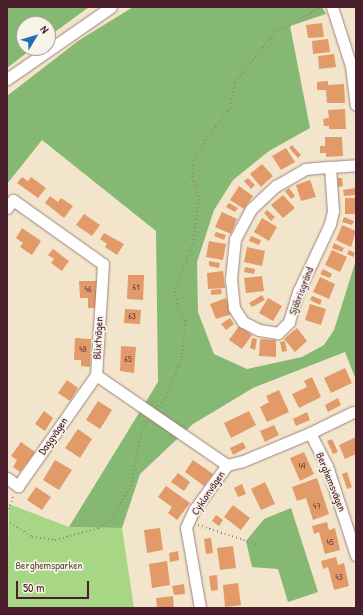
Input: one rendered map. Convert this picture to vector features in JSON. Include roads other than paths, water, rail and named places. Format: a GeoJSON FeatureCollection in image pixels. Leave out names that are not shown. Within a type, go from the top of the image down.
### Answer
{"type":"FeatureCollection","features":[{"type":"Feature","properties":{"kind":"street"},"geometry":{"type":"LineString","coordinates":[[7,79],[111,7]]}},
{"type":"Feature","properties":{"kind":"street"},"geometry":{"type":"LineString","coordinates":[[332,7],[353,66],[356,105]]}},
{"type":"Feature","properties":{"kind":"street","name":"Sjöbrisgränd"},"geometry":{"type":"LineString","coordinates":[[330,166],[333,211],[330,224],[298,292],[289,322],[278,333],[259,330],[243,322],[234,308],[231,279],[235,239],[251,208],[276,186],[305,169],[330,166],[356,165]]}},
{"type":"Feature","properties":{"kind":"street","name":"Blixtvägen"},"geometry":{"type":"LineString","coordinates":[[7,208],[13,200],[103,264],[96,375],[227,465]]}},
{"type":"Feature","properties":{"kind":"street","name":"Daggvägen"},"geometry":{"type":"LineString","coordinates":[[7,478],[18,486],[96,375]]}},
{"type":"Feature","properties":{"kind":"street","name":"Cyklonvägen"},"geometry":{"type":"LineString","coordinates":[[200,608],[186,528],[194,510],[227,465],[243,461],[310,433],[353,412]]}},
{"type":"Feature","properties":{"kind":"street","name":"Berghemsvägen"},"geometry":{"type":"LineString","coordinates":[[310,433],[327,466],[356,555]]}},
{"type":"Feature","properties":{"kind":"park label","name":"Berghemsparken"},"geometry":{"type":"Point","coordinates":[49,565]}}]}
